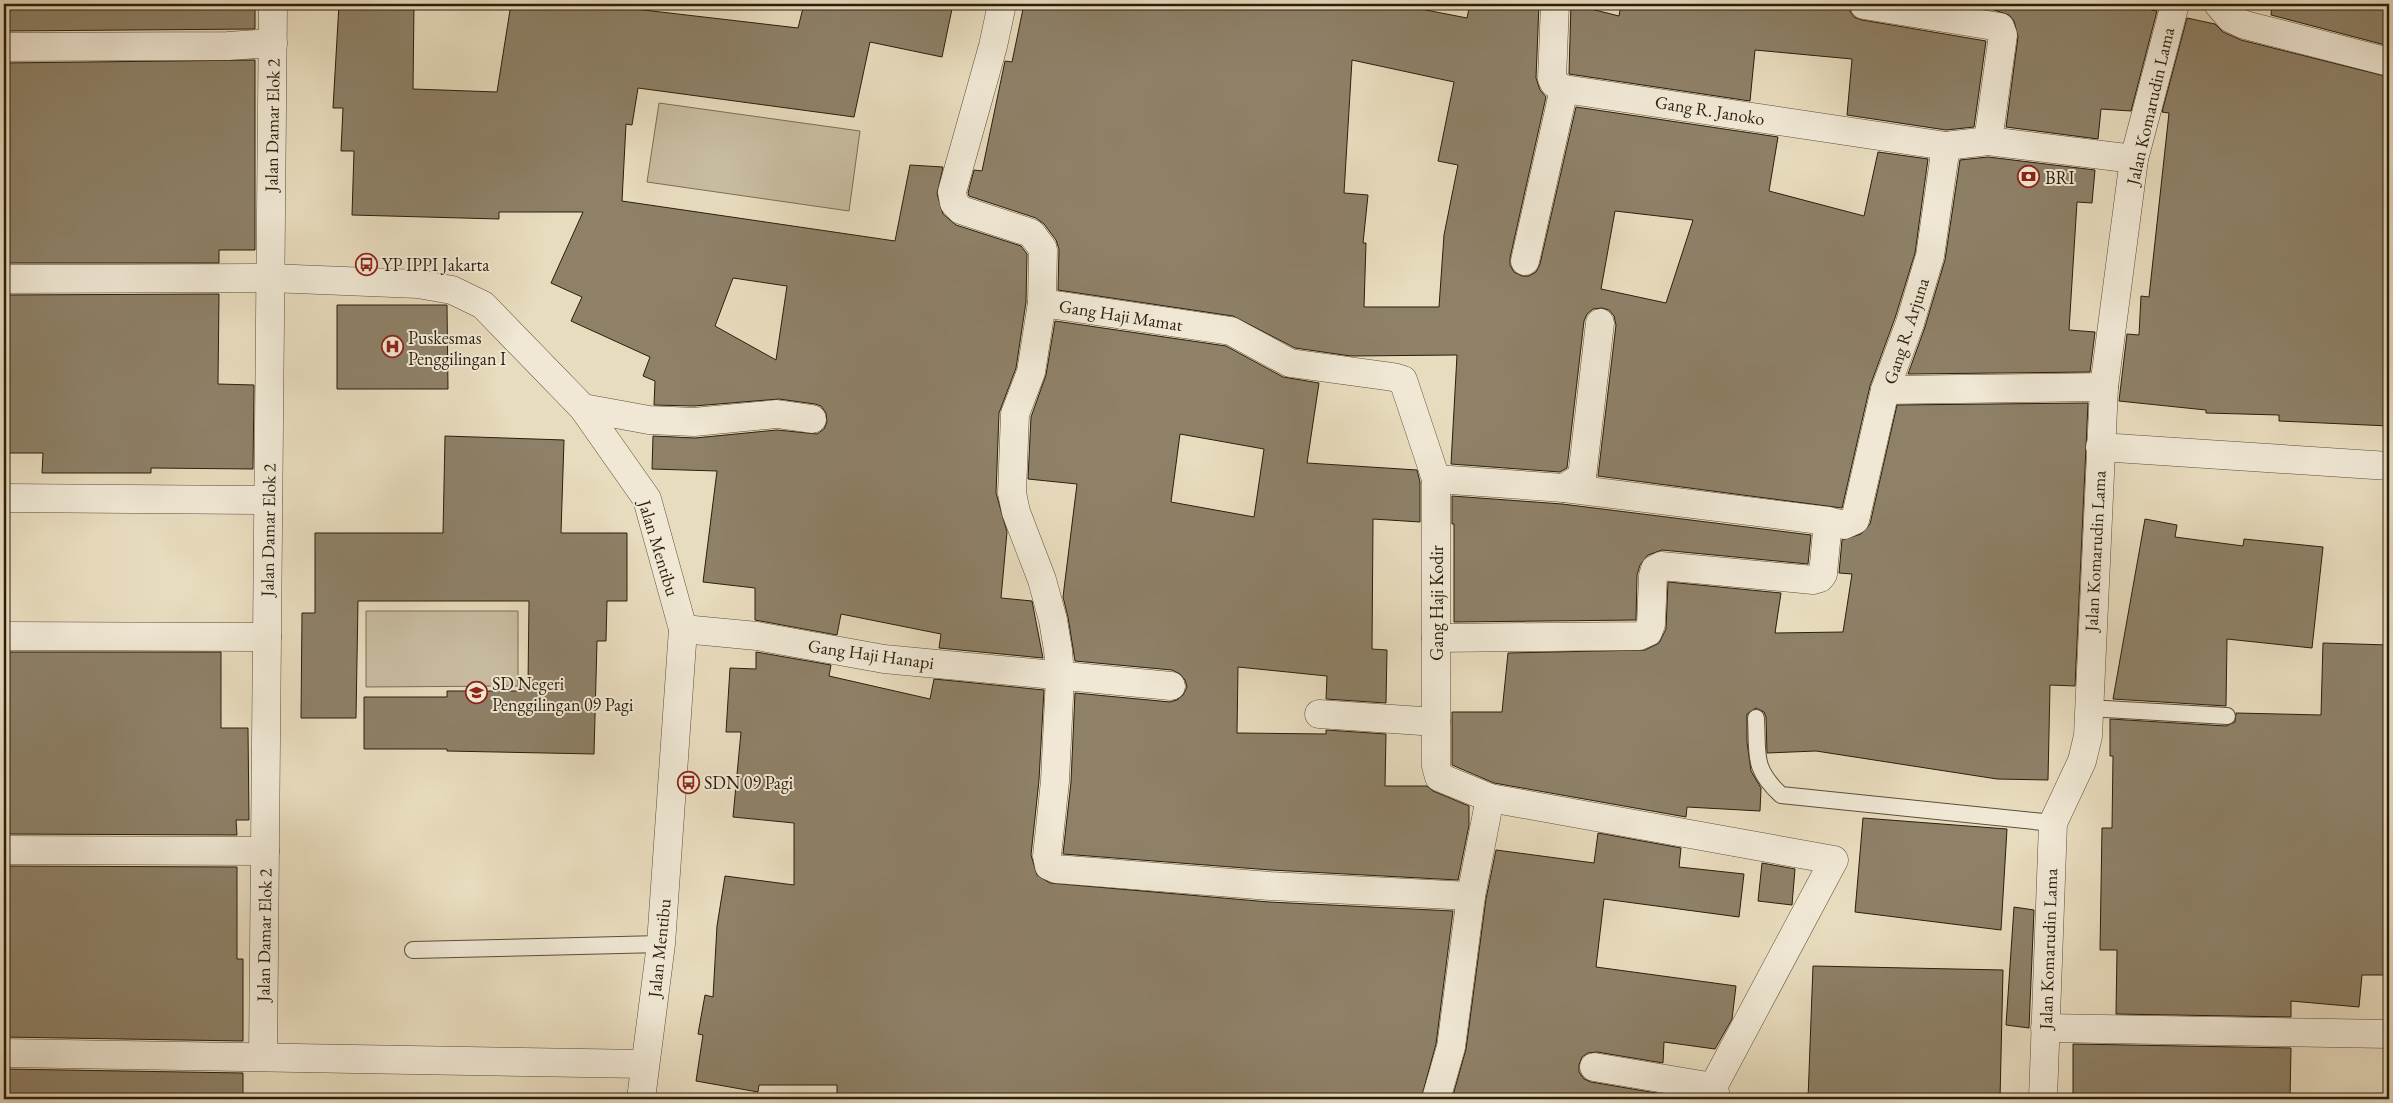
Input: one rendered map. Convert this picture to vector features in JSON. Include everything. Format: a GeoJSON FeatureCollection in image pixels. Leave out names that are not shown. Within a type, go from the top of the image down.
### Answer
{"type":"FeatureCollection","features":[{"type":"Feature","properties":{"kind":"street","name":"Jalan Damar Elok 2"},"geometry":{"type":"LineString","coordinates":[[263,1057],[274,4]]}},
{"type":"Feature","properties":{"kind":"street","name":"Gang Haji Mamat"},"geometry":{"type":"LineString","coordinates":[[1002,4],[993,46],[952,192],[954,203],[961,210],[1031,233],[1043,248],[1042,303],[1231,331],[1290,363],[1403,380]]}},
{"type":"Feature","properties":{"kind":"street"},"geometry":{"type":"LineString","coordinates":[[1525,261],[1564,89],[1552,79],[1555,4]]}},
{"type":"Feature","properties":{"kind":"street","name":"Jalan Komarudin Lama"},"geometry":{"type":"LineString","coordinates":[[2042,1099],[2053,824],[2082,761],[2088,736],[2104,387],[2134,159],[2175,4]]}},
{"type":"Feature","properties":{"kind":"street"},"geometry":{"type":"LineString","coordinates":[[2218,4],[2230,18],[2245,25],[2389,62]]}},
{"type":"Feature","properties":{"kind":"street"},"geometry":{"type":"LineString","coordinates":[[1864,5],[2000,27],[2003,35],[1988,141]]}},
{"type":"Feature","properties":{"kind":"street"},"geometry":{"type":"LineString","coordinates":[[4,47],[228,46],[273,43]]}},
{"type":"Feature","properties":{"kind":"street","name":"Gang R. Janoko"},"geometry":{"type":"LineString","coordinates":[[1564,89],[1946,146],[1988,141],[2134,159]]}},
{"type":"Feature","properties":{"kind":"street","name":"Gang R. Arjuna"},"geometry":{"type":"LineString","coordinates":[[1946,146],[1930,256],[1910,323],[1885,390],[2104,387]]}},
{"type":"Feature","properties":{"kind":"street","name":"Jalan Mentibu"},"geometry":{"type":"LineString","coordinates":[[4,278],[270,278],[418,284],[452,290],[483,305],[583,408],[647,499],[683,628],[661,944],[641,1099]]}},
{"type":"Feature","properties":{"kind":"street"},"geometry":{"type":"LineString","coordinates":[[1042,303],[1031,372],[1015,414],[1012,493],[1016,512],[1042,580],[1053,620],[1060,676],[1055,780],[1048,856],[1050,866],[1056,869],[1270,886],[1471,896]]}},
{"type":"Feature","properties":{"kind":"street"},"geometry":{"type":"LineString","coordinates":[[1564,488],[1582,476],[1600,323]]}},
{"type":"Feature","properties":{"kind":"street","name":"Gang Haji Kodir"},"geometry":{"type":"LineString","coordinates":[[1403,380],[1436,479],[1436,766],[1439,776],[1490,798]]}},
{"type":"Feature","properties":{"kind":"street"},"geometry":{"type":"LineString","coordinates":[[1436,479],[1564,488],[1844,525],[1855,520],[1885,390]]}},
{"type":"Feature","properties":{"kind":"street"},"geometry":{"type":"LineString","coordinates":[[583,408],[649,420],[694,422],[777,414],[812,419]]}},
{"type":"Feature","properties":{"kind":"street"},"geometry":{"type":"LineString","coordinates":[[2100,448],[2389,466]]}},
{"type":"Feature","properties":{"kind":"street"},"geometry":{"type":"LineString","coordinates":[[4,498],[268,500]]}},
{"type":"Feature","properties":{"kind":"street"},"geometry":{"type":"LineString","coordinates":[[1436,638],[1639,636],[1648,632],[1651,624],[1655,569],[1660,566],[1813,580],[1820,578],[1823,574],[1828,522]]}},
{"type":"Feature","properties":{"kind":"street","name":"Gang Haji Hanapi"},"geometry":{"type":"LineString","coordinates":[[683,628],[756,636],[884,659],[1170,686]]}},
{"type":"Feature","properties":{"kind":"street"},"geometry":{"type":"LineString","coordinates":[[4,636],[267,637]]}},
{"type":"Feature","properties":{"kind":"street"},"geometry":{"type":"LineString","coordinates":[[1319,714],[1436,722]]}},
{"type":"Feature","properties":{"kind":"street"},"geometry":{"type":"LineString","coordinates":[[1436,1099],[1451,1047],[1471,896],[1490,798],[1834,860],[1715,1093],[1594,1067]]}},
{"type":"Feature","properties":{"kind":"street"},"geometry":{"type":"LineString","coordinates":[[4,850],[265,851]]}},
{"type":"Feature","properties":{"kind":"street"},"geometry":{"type":"LineString","coordinates":[[2045,1028],[2389,1034]]}},
{"type":"Feature","properties":{"kind":"street"},"geometry":{"type":"LineString","coordinates":[[4,1053],[645,1064]]}},
{"type":"Feature","properties":{"kind":"lane"},"geometry":{"type":"LineString","coordinates":[[2088,708],[2227,716]]}},
{"type":"Feature","properties":{"kind":"lane"},"geometry":{"type":"LineString","coordinates":[[1756,718],[1759,769],[1768,782],[1781,795],[2053,824]]}},
{"type":"Feature","properties":{"kind":"lane"},"geometry":{"type":"LineString","coordinates":[[413,950],[661,944]]}},
{"type":"Feature","properties":{"kind":"shaded area"},"geometry":{"type":"Polygon","coordinates":[[[659,103],[860,131],[849,211],[647,182],[659,103]]]}},
{"type":"Feature","properties":{"kind":"shaded area"},"geometry":{"type":"Polygon","coordinates":[[[366,611],[518,611],[518,686],[366,687],[366,611]]]}},
{"type":"Feature","properties":{"kind":"building"},"geometry":{"type":"Polygon","coordinates":[[[4,4],[255,4],[255,29],[4,31],[4,4]]]}},
{"type":"Feature","properties":{"kind":"building"},"geometry":{"type":"Polygon","coordinates":[[[339,4],[414,4],[413,89],[497,92],[511,4],[592,4],[798,28],[804,4],[953,4],[942,57],[870,42],[854,117],[638,88],[632,125],[626,124],[622,201],[895,241],[910,165],[943,167],[937,194],[943,214],[956,225],[1021,246],[1027,254],[1026,302],[1016,368],[999,413],[996,493],[1007,532],[1001,598],[1032,601],[1043,658],[939,648],[941,634],[841,614],[837,635],[755,620],[755,588],[703,582],[717,471],[652,469],[653,436],[695,438],[777,430],[817,434],[824,429],[827,422],[826,413],[821,406],[779,399],[694,406],[654,405],[655,381],[643,376],[650,357],[571,321],[582,297],[551,283],[583,212],[499,212],[499,219],[352,215],[354,151],[341,151],[343,108],[333,108],[339,4]],[[733,278],[715,326],[776,360],[787,286],[733,278]]]}},
{"type":"Feature","properties":{"kind":"building"},"geometry":{"type":"Polygon","coordinates":[[[1024,4],[1395,4],[1467,18],[1470,4],[1539,4],[1536,78],[1540,90],[1546,97],[1510,258],[1510,265],[1514,272],[1522,276],[1529,276],[1536,272],[1540,264],[1576,107],[1778,137],[1769,191],[1864,216],[1878,152],[1928,159],[1915,253],[1895,318],[1870,386],[1842,508],[1598,476],[1616,325],[1614,316],[1609,310],[1602,308],[1593,309],[1587,314],[1584,321],[1567,468],[1560,472],[1451,464],[1457,355],[1351,356],[1295,348],[1233,316],[1058,290],[1059,249],[1056,240],[1044,224],[1036,218],[969,196],[968,193],[974,170],[982,171],[1005,61],[1012,62],[1024,4]],[[1352,60],[1344,193],[1368,195],[1363,243],[1366,243],[1364,307],[1439,307],[1444,235],[1458,165],[1438,161],[1454,82],[1352,60]],[[1615,211],[1601,289],[1666,303],[1693,220],[1615,211]]]}},
{"type":"Feature","properties":{"kind":"building"},"geometry":{"type":"Polygon","coordinates":[[[1571,4],[1619,16],[1621,4],[1849,4],[1850,11],[1854,17],[1862,20],[1986,41],[1974,127],[1946,130],[1847,115],[1852,59],[1755,50],[1750,101],[1569,74],[1571,4]]]}},
{"type":"Feature","properties":{"kind":"building"},"geometry":{"type":"Polygon","coordinates":[[[1995,4],[2152,4],[2151,10],[2157,11],[2131,111],[2101,109],[2098,139],[2006,127],[2018,37],[2014,21],[2009,15],[1994,10],[1995,4]]]}},
{"type":"Feature","properties":{"kind":"building"},"geometry":{"type":"Polygon","coordinates":[[[2272,4],[2389,4],[2389,46],[2271,15],[2272,4]]]}},
{"type":"Feature","properties":{"kind":"building"},"geometry":{"type":"Polygon","coordinates":[[[2187,18],[2215,24],[2223,32],[2241,40],[2389,77],[2389,124],[2385,160],[2389,160],[2389,426],[2279,421],[2279,415],[2206,413],[2206,410],[2119,401],[2127,334],[2139,335],[2141,296],[2149,297],[2169,113],[2162,112],[2187,18]]]}},
{"type":"Feature","properties":{"kind":"building"},"geometry":{"type":"Polygon","coordinates":[[[255,60],[255,250],[219,250],[219,263],[4,263],[4,63],[255,60]]]}},
{"type":"Feature","properties":{"kind":"building"},"geometry":{"type":"Polygon","coordinates":[[[1988,157],[2095,170],[2092,203],[2077,202],[2069,330],[2095,332],[2090,372],[1908,374],[1925,327],[1945,260],[1960,160],[1988,157]]]}},
{"type":"Feature","properties":{"kind":"building"},"geometry":{"type":"Polygon","coordinates":[[[219,294],[218,384],[254,385],[253,469],[151,468],[151,473],[42,473],[43,453],[4,453],[4,295],[219,294]]]}},
{"type":"Feature","properties":{"kind":"building","name":"Puskesmas Penggilingan I"},"geometry":{"type":"Polygon","coordinates":[[[337,305],[447,305],[448,389],[337,389],[337,305]]]}},
{"type":"Feature","properties":{"kind":"building"},"geometry":{"type":"Polygon","coordinates":[[[1055,321],[1226,346],[1283,377],[1319,383],[1307,463],[1417,470],[1420,482],[1420,522],[1373,519],[1372,649],[1387,650],[1386,703],[1326,699],[1327,676],[1238,667],[1237,733],[1326,734],[1326,730],[1386,734],[1385,786],[1427,786],[1433,791],[1469,806],[1469,825],[1458,880],[1271,870],[1063,854],[1071,782],[1075,693],[1170,702],[1177,700],[1183,695],[1187,687],[1185,680],[1180,674],[1172,670],[1075,661],[1063,597],[1077,484],[1028,479],[1031,417],[1046,375],[1055,321]],[[1180,434],[1171,502],[1254,517],[1264,449],[1180,434]]]}},
{"type":"Feature","properties":{"kind":"building"},"geometry":{"type":"Polygon","coordinates":[[[2088,403],[2075,686],[2050,685],[2048,780],[1997,779],[1816,751],[1767,753],[1766,717],[1764,712],[1756,708],[1747,714],[1747,742],[1751,771],[1761,788],[1760,811],[1687,807],[1686,817],[1494,783],[1452,765],[1452,712],[1502,712],[1508,653],[1645,650],[1659,643],[1666,629],[1668,582],[1781,593],[1775,633],[1843,632],[1852,574],[1839,573],[1842,540],[1861,534],[1870,524],[1897,405],[2088,403]]]}},
{"type":"Feature","properties":{"kind":"building"},"geometry":{"type":"Polygon","coordinates":[[[445,436],[564,440],[561,533],[627,533],[627,601],[607,601],[606,641],[597,641],[594,754],[447,751],[447,749],[364,749],[364,697],[447,697],[447,691],[520,691],[520,685],[528,685],[529,601],[358,601],[356,718],[301,718],[302,613],[315,613],[315,533],[443,533],[445,436]]]}},
{"type":"Feature","properties":{"kind":"building"},"geometry":{"type":"Polygon","coordinates":[[[1452,496],[1562,504],[1811,535],[1808,564],[1662,550],[1648,555],[1640,565],[1637,575],[1636,620],[1454,622],[1454,524],[1452,524],[1452,496]]]}},
{"type":"Feature","properties":{"kind":"building"},"geometry":{"type":"Polygon","coordinates":[[[2145,519],[2177,525],[2175,537],[2243,546],[2244,539],[2323,547],[2312,648],[2227,639],[2226,706],[2113,699],[2145,519]]]}},
{"type":"Feature","properties":{"kind":"building"},"geometry":{"type":"Polygon","coordinates":[[[2323,643],[2389,645],[2389,975],[2362,975],[2359,1007],[2291,1001],[2291,1017],[2116,1014],[2117,950],[2100,950],[2102,828],[2112,828],[2113,756],[2110,756],[2110,719],[2226,726],[2235,722],[2236,713],[2321,715],[2323,643]]]}},
{"type":"Feature","properties":{"kind":"building"},"geometry":{"type":"Polygon","coordinates":[[[4,652],[221,652],[221,728],[248,728],[249,820],[236,820],[237,835],[4,834],[4,652]]]}},
{"type":"Feature","properties":{"kind":"building"},"geometry":{"type":"Polygon","coordinates":[[[756,652],[831,665],[829,676],[930,699],[934,679],[1044,690],[1039,780],[1031,855],[1037,875],[1050,883],[1269,902],[1453,911],[1436,1044],[1421,1099],[837,1099],[837,1085],[759,1085],[758,1092],[696,1081],[703,1035],[698,1034],[705,995],[713,997],[717,926],[725,876],[794,885],[794,823],[733,817],[741,732],[726,732],[730,668],[756,669],[756,652]]]}},
{"type":"Feature","properties":{"kind":"building"},"geometry":{"type":"Polygon","coordinates":[[[1863,818],[2007,829],[2001,930],[1855,912],[1863,818]]]}},
{"type":"Feature","properties":{"kind":"building"},"geometry":{"type":"Polygon","coordinates":[[[1598,833],[1681,848],[1679,867],[1744,874],[1739,917],[1604,899],[1596,967],[1736,986],[1732,1019],[1715,1049],[1664,1042],[1663,1063],[1597,1052],[1588,1053],[1582,1057],[1579,1072],[1584,1079],[1591,1082],[1662,1094],[1662,1099],[1452,1099],[1466,1049],[1486,899],[1496,850],[1594,863],[1598,833]]]}},
{"type":"Feature","properties":{"kind":"building"},"geometry":{"type":"Polygon","coordinates":[[[1762,863],[1795,869],[1792,905],[1758,901],[1762,863]]]}},
{"type":"Feature","properties":{"kind":"building"},"geometry":{"type":"Polygon","coordinates":[[[4,866],[237,867],[237,959],[243,959],[243,1041],[4,1037],[4,866]]]}},
{"type":"Feature","properties":{"kind":"building"},"geometry":{"type":"Polygon","coordinates":[[[2014,907],[2034,910],[2029,1028],[2006,1025],[2014,907]]]}},
{"type":"Feature","properties":{"kind":"building"},"geometry":{"type":"Polygon","coordinates":[[[1813,966],[2003,970],[2000,1099],[1808,1099],[1813,966]]]}},
{"type":"Feature","properties":{"kind":"building"},"geometry":{"type":"Polygon","coordinates":[[[2073,1044],[2291,1048],[2290,1099],[2073,1099],[2073,1044]]]}},
{"type":"Feature","properties":{"kind":"building"},"geometry":{"type":"Polygon","coordinates":[[[4,1069],[243,1073],[243,1099],[4,1099],[4,1069]]]}},
{"type":"Feature","properties":{"kind":"place","name":"BRI"},"geometry":{"type":"Point","coordinates":[2029,177]}},
{"type":"Feature","properties":{"kind":"place","name":"YP IPPI Jakarta"},"geometry":{"type":"Point","coordinates":[366,264]}},
{"type":"Feature","properties":{"kind":"place","name":"Puskesmas Penggilingan I"},"geometry":{"type":"Point","coordinates":[392,347]}},
{"type":"Feature","properties":{"kind":"place","name":"SD Negeri Penggilingan 09 Pagi"},"geometry":{"type":"Point","coordinates":[476,693]}},
{"type":"Feature","properties":{"kind":"place","name":"SDN 09 Pagi"},"geometry":{"type":"Point","coordinates":[688,782]}}]}
